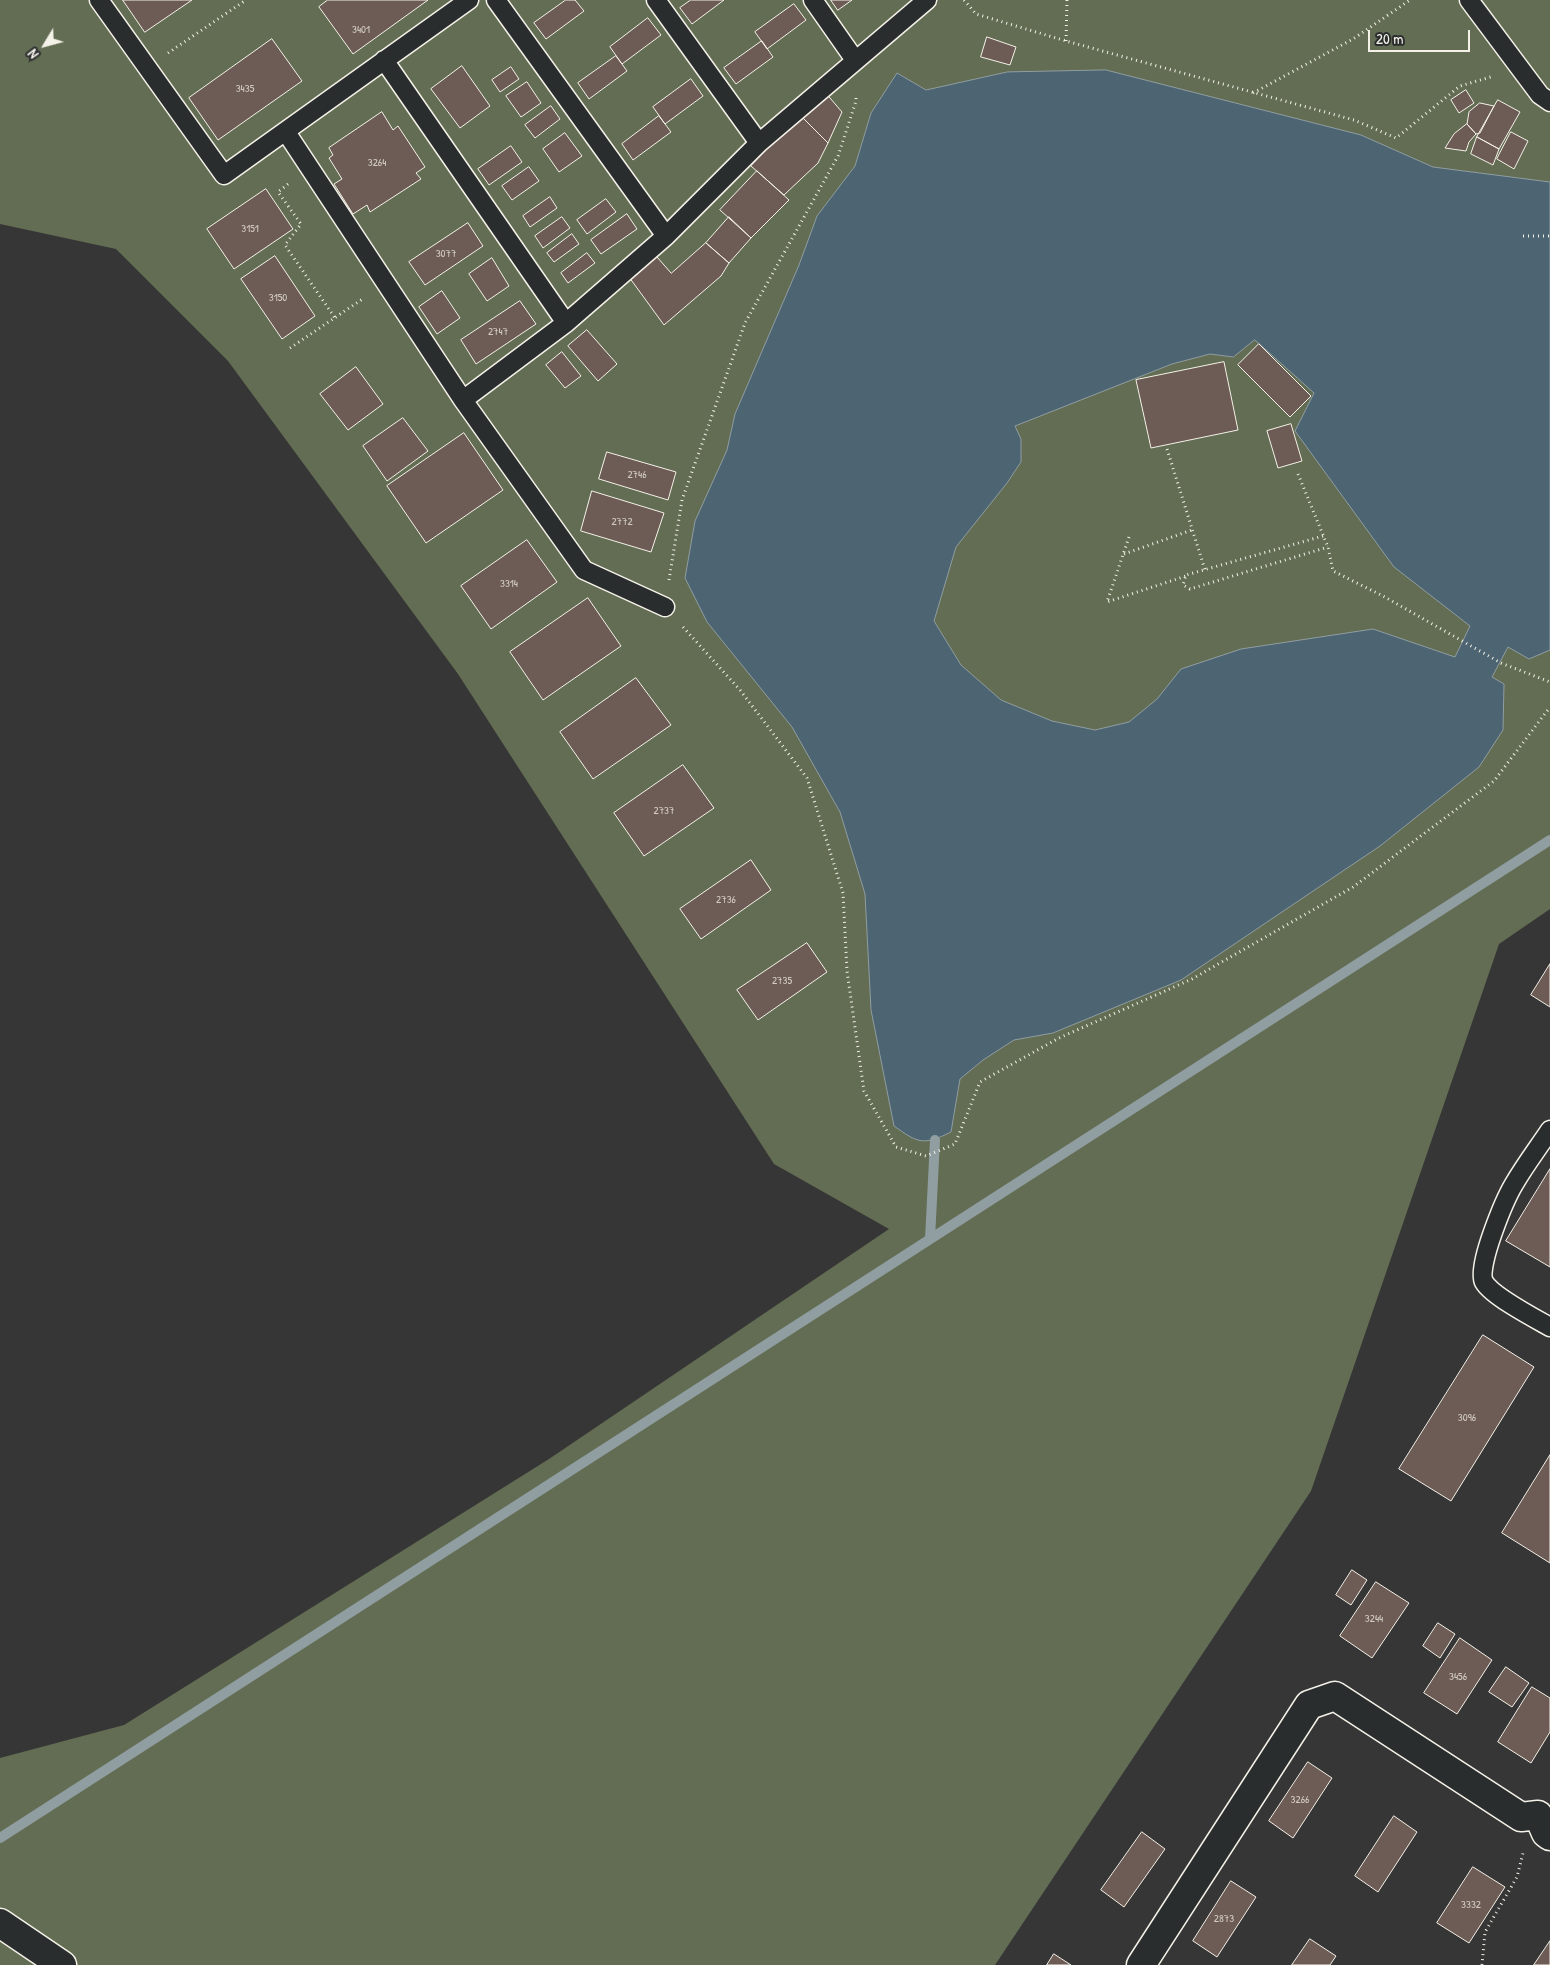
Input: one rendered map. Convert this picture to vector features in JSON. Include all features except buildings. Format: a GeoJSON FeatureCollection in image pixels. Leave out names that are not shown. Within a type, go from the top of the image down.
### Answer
{"type":"FeatureCollection","features":[{"type":"Feature","properties":{"kind":"street"},"geometry":{"type":"LineString","coordinates":[[1145,1964],[1309,1705],[1323,1699],[1335,1696],[1521,1817],[1546,1820]]}},
{"type":"Feature","properties":{"kind":"street"},"geometry":{"type":"LineString","coordinates":[[0,1923],[62,1965]]}},
{"type":"Feature","properties":{"kind":"lane"},"geometry":{"type":"LineString","coordinates":[[99,0],[224,175],[469,0]]}},
{"type":"Feature","properties":{"kind":"lane"},"geometry":{"type":"LineString","coordinates":[[496,0],[666,236]]}},
{"type":"Feature","properties":{"kind":"lane"},"geometry":{"type":"LineString","coordinates":[[656,0],[759,143]]}},
{"type":"Feature","properties":{"kind":"lane"},"geometry":{"type":"LineString","coordinates":[[813,0],[855,60]]}},
{"type":"Feature","properties":{"kind":"lane"},"geometry":{"type":"LineString","coordinates":[[463,400],[566,323],[666,236],[759,143],[928,0]]}},
{"type":"Feature","properties":{"kind":"lane"},"geometry":{"type":"LineString","coordinates":[[1470,0],[1540,95],[1550,102]]}},
{"type":"Feature","properties":{"kind":"lane"},"geometry":{"type":"LineString","coordinates":[[384,60],[566,323]]}},
{"type":"Feature","properties":{"kind":"lane"},"geometry":{"type":"LineString","coordinates":[[286,132],[463,400],[584,570],[665,607]]}},
{"type":"Feature","properties":{"kind":"lane"},"geometry":{"type":"LineString","coordinates":[[1550,1130],[1513,1186],[1493,1230],[1482,1272],[1484,1281],[1493,1292],[1550,1327]]}},
{"type":"Feature","properties":{"kind":"path"},"geometry":{"type":"LineString","coordinates":[[147,66],[246,0]]}},
{"type":"Feature","properties":{"kind":"path"},"geometry":{"type":"LineString","coordinates":[[964,0],[976,14],[1066,41],[1354,120],[1396,138],[1460,86],[1519,68]]}},
{"type":"Feature","properties":{"kind":"path"},"geometry":{"type":"LineString","coordinates":[[1066,41],[1067,0]]}},
{"type":"Feature","properties":{"kind":"path"},"geometry":{"type":"LineString","coordinates":[[1252,93],[1353,39],[1410,0]]}},
{"type":"Feature","properties":{"kind":"path"},"geometry":{"type":"LineString","coordinates":[[855,60],[856,100],[838,156],[746,323],[682,500],[665,607],[740,690],[807,778],[843,893],[847,971],[864,1091],[896,1147],[926,1156],[955,1144],[980,1082],[1059,1038],[1192,979],[1353,887],[1494,781],[1550,707]]}},
{"type":"Feature","properties":{"kind":"path"},"geometry":{"type":"LineString","coordinates":[[310,168],[278,192],[302,224],[285,245],[334,318]]}},
{"type":"Feature","properties":{"kind":"path"},"geometry":{"type":"LineString","coordinates":[[1523,236],[1550,236]]}},
{"type":"Feature","properties":{"kind":"path"},"geometry":{"type":"LineString","coordinates":[[290,348],[385,283]]}},
{"type":"Feature","properties":{"kind":"path"},"geometry":{"type":"LineString","coordinates":[[1167,449],[1205,570]]}},
{"type":"Feature","properties":{"kind":"path"},"geometry":{"type":"LineString","coordinates":[[1298,474],[1328,547],[1333,571],[1383,596],[1501,663],[1550,682]]}},
{"type":"Feature","properties":{"kind":"path"},"geometry":{"type":"LineString","coordinates":[[1124,554],[1192,530]]}},
{"type":"Feature","properties":{"kind":"path"},"geometry":{"type":"LineString","coordinates":[[1129,537],[1107,602],[1205,570],[1323,536]]}},
{"type":"Feature","properties":{"kind":"path"},"geometry":{"type":"LineString","coordinates":[[1186,576],[1183,585],[1190,589],[1328,547]]}},
{"type":"Feature","properties":{"kind":"path"},"geometry":{"type":"LineString","coordinates":[[1482,1965],[1485,1932],[1517,1877],[1524,1851],[1546,1820]]}},
{"type":"Feature","properties":{"kind":"green space"},"geometry":{"type":"Polygon","coordinates":[[[0,0],[1550,0],[1550,909],[1499,944],[1311,1491],[995,1965],[0,1965],[0,1758],[124,1725],[549,1459],[889,1229],[774,1164],[458,674],[228,361],[116,249],[0,224],[0,0]]]}},
{"type":"Feature","properties":{"kind":"water"},"geometry":{"type":"Polygon","coordinates":[[[1106,70],[1361,135],[1433,167],[1550,182],[1550,650],[1529,659],[1508,647],[1492,677],[1504,684],[1503,730],[1479,767],[1380,846],[1181,980],[1053,1033],[1014,1040],[983,1060],[960,1079],[951,1132],[934,1139],[921,1141],[894,1126],[871,1010],[865,894],[840,812],[792,727],[707,622],[685,578],[695,521],[727,450],[735,414],[799,265],[817,216],[855,166],[871,113],[897,73],[926,90],[1007,72],[1106,70]],[[1255,340],[1233,357],[1210,354],[1172,364],[1015,426],[1021,439],[1021,462],[1007,483],[956,547],[934,621],[961,665],[1001,700],[1052,721],[1095,730],[1129,722],[1157,699],[1181,669],[1241,649],[1373,629],[1455,657],[1470,626],[1394,567],[1295,431],[1314,393],[1255,340]]]}},
{"type":"Feature","properties":{"kind":"waterway"},"geometry":{"type":"LineString","coordinates":[[0,1838],[1550,840]]}},
{"type":"Feature","properties":{"kind":"waterway"},"geometry":{"type":"LineString","coordinates":[[930,1239],[935,1140]]}}]}
